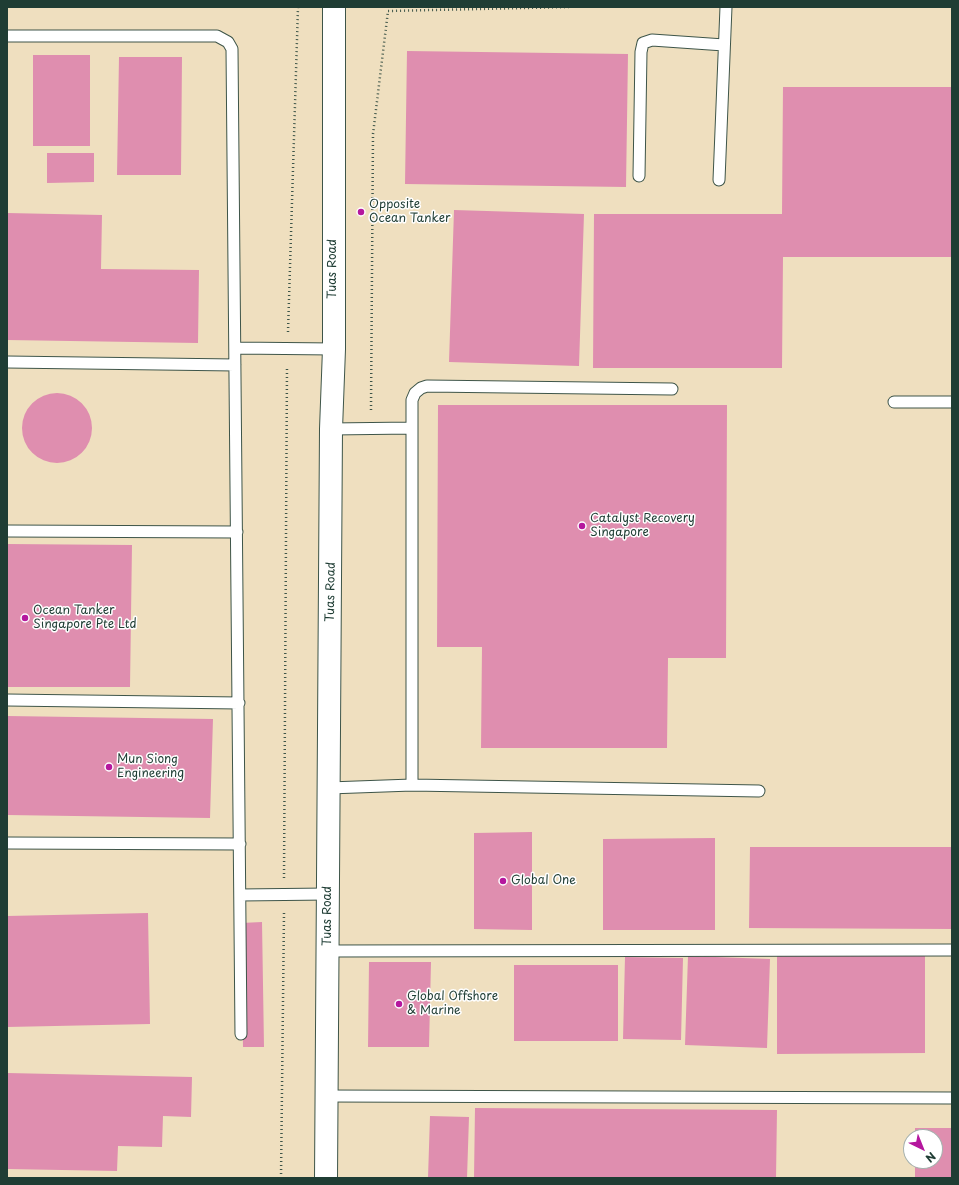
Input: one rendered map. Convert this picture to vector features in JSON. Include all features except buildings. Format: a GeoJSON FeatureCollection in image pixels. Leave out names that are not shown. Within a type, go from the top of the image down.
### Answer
{"type":"FeatureCollection","features":[{"type":"Feature","properties":{"kind":"street","name":"Tuas Road"},"geometry":{"type":"LineString","coordinates":[[326,1178],[332,530],[331,429],[334,350],[334,7]]}},
{"type":"Feature","properties":{"kind":"lane"},"geometry":{"type":"LineString","coordinates":[[719,180],[726,7]]}},
{"type":"Feature","properties":{"kind":"lane"},"geometry":{"type":"LineString","coordinates":[[7,36],[217,36],[228,42],[232,49],[241,1034]]}},
{"type":"Feature","properties":{"kind":"lane"},"geometry":{"type":"LineString","coordinates":[[640,176],[641,52],[643,43],[652,40],[724,45]]}},
{"type":"Feature","properties":{"kind":"lane"},"geometry":{"type":"LineString","coordinates":[[235,348],[334,350]]}},
{"type":"Feature","properties":{"kind":"lane"},"geometry":{"type":"LineString","coordinates":[[7,362],[235,365]]}},
{"type":"Feature","properties":{"kind":"lane"},"geometry":{"type":"LineString","coordinates":[[412,785],[412,400],[421,388],[427,386],[672,389]]}},
{"type":"Feature","properties":{"kind":"lane"},"geometry":{"type":"LineString","coordinates":[[894,402],[952,402]]}},
{"type":"Feature","properties":{"kind":"lane"},"geometry":{"type":"LineString","coordinates":[[331,429],[412,428]]}},
{"type":"Feature","properties":{"kind":"lane"},"geometry":{"type":"LineString","coordinates":[[7,531],[237,532]]}},
{"type":"Feature","properties":{"kind":"lane"},"geometry":{"type":"LineString","coordinates":[[7,700],[239,703]]}},
{"type":"Feature","properties":{"kind":"lane"},"geometry":{"type":"LineString","coordinates":[[329,788],[412,785],[759,791]]}},
{"type":"Feature","properties":{"kind":"lane"},"geometry":{"type":"LineString","coordinates":[[7,843],[240,844]]}},
{"type":"Feature","properties":{"kind":"lane"},"geometry":{"type":"LineString","coordinates":[[240,895],[328,894]]}},
{"type":"Feature","properties":{"kind":"lane"},"geometry":{"type":"LineString","coordinates":[[327,951],[952,950]]}},
{"type":"Feature","properties":{"kind":"lane"},"geometry":{"type":"LineString","coordinates":[[326,1096],[952,1098]]}},
{"type":"Feature","properties":{"kind":"path"},"geometry":{"type":"LineString","coordinates":[[281,1178],[287,349],[298,7]]}},
{"type":"Feature","properties":{"kind":"path"},"geometry":{"type":"LineString","coordinates":[[371,428],[373,134],[388,11],[570,7]]}},
{"type":"Feature","properties":{"kind":"place","name":"Opposite Ocean Tanker"},"geometry":{"type":"Point","coordinates":[361,212]}},
{"type":"Feature","properties":{"kind":"place","name":"Catalyst Recovery Singapore"},"geometry":{"type":"Point","coordinates":[582,526]}},
{"type":"Feature","properties":{"kind":"place","name":"Ocean Tanker Singapore Pte Ltd"},"geometry":{"type":"Point","coordinates":[25,618]}},
{"type":"Feature","properties":{"kind":"place","name":"Mun Siong Engineering"},"geometry":{"type":"Point","coordinates":[109,767]}},
{"type":"Feature","properties":{"kind":"place","name":"Global One"},"geometry":{"type":"Point","coordinates":[503,881]}},
{"type":"Feature","properties":{"kind":"place","name":"Global Offshore & Marine"},"geometry":{"type":"Point","coordinates":[399,1004]}}]}
